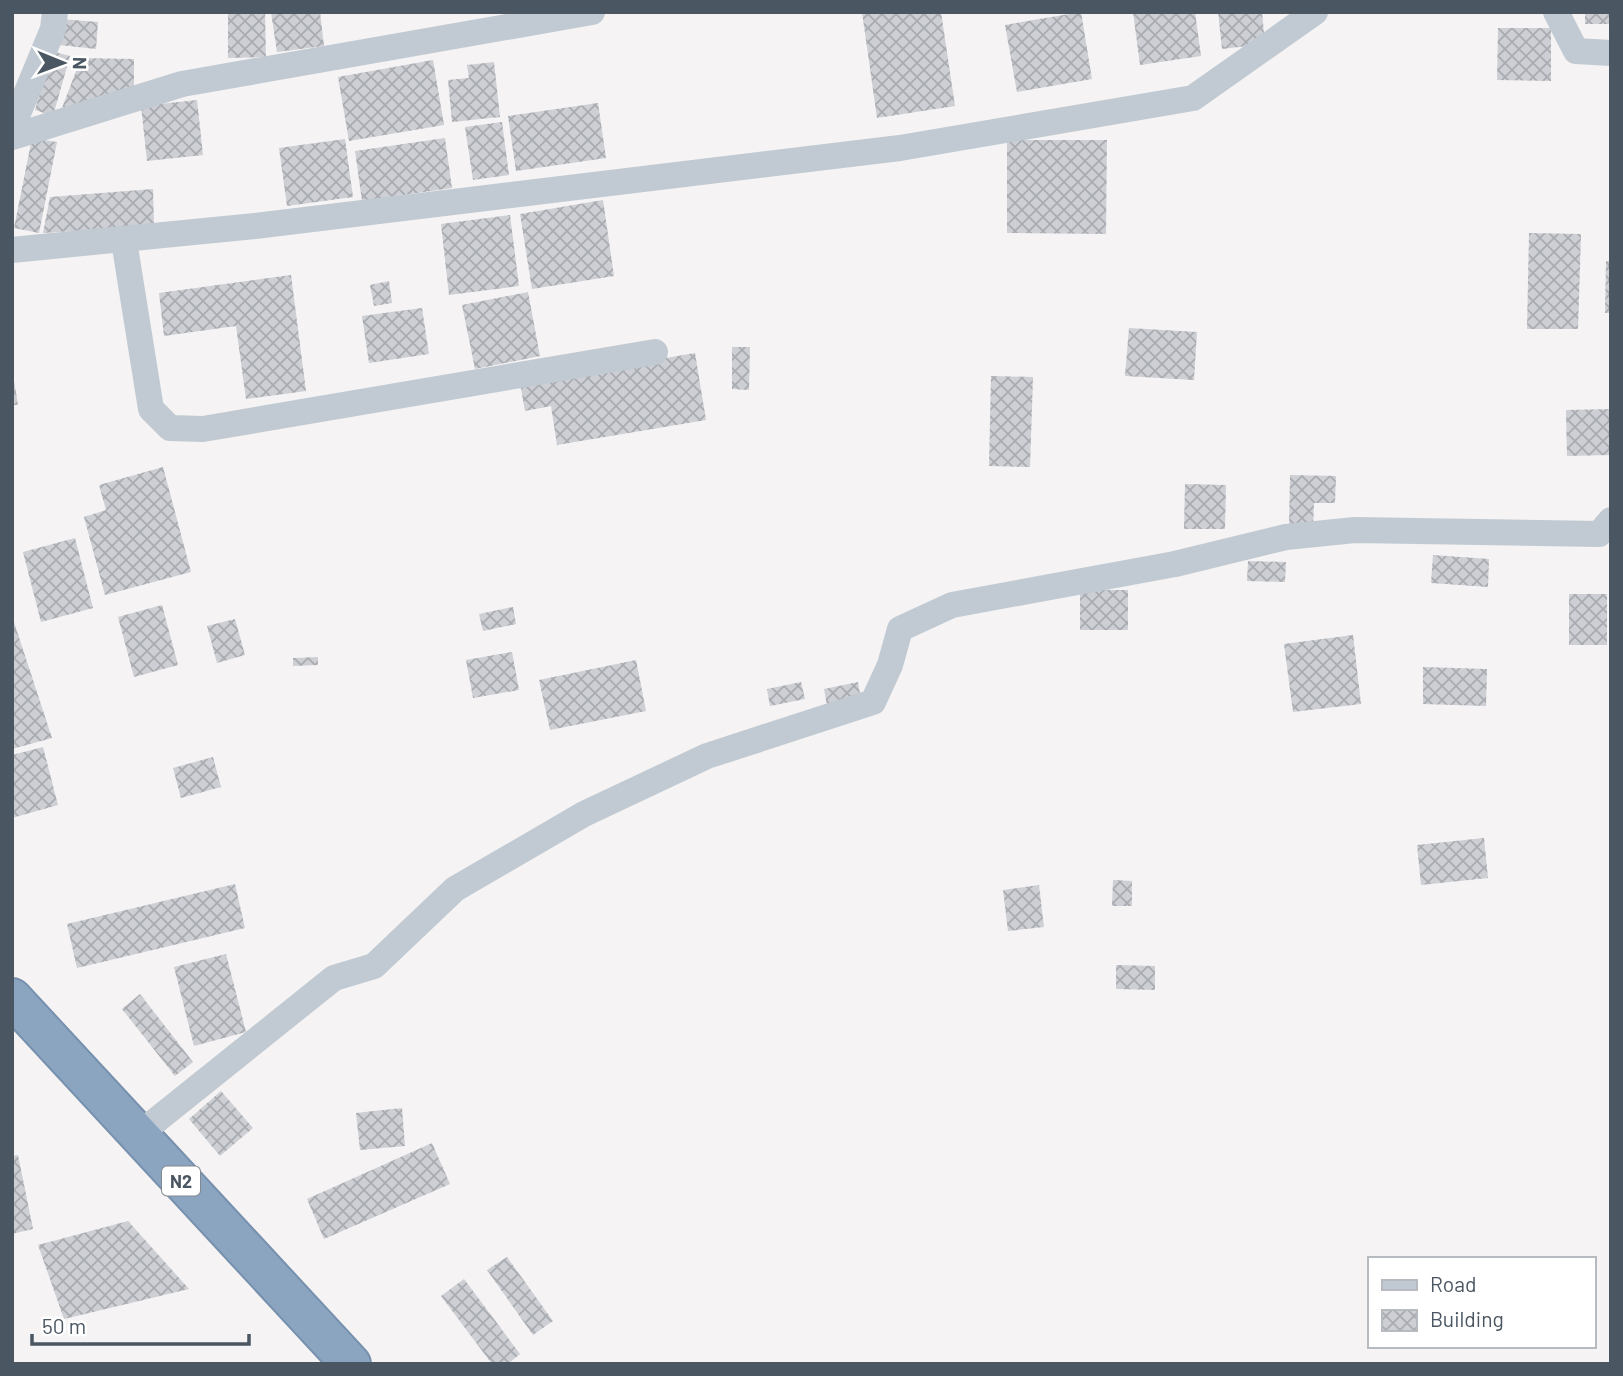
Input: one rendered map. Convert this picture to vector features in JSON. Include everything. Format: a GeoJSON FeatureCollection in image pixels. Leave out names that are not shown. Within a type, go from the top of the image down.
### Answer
{"type":"FeatureCollection","features":[{"type":"Feature","properties":{"kind":"highway","name":"N2"},"geometry":{"type":"LineString","coordinates":[[12,998],[351,1364]]}},
{"type":"Feature","properties":{"kind":"street"},"geometry":{"type":"LineString","coordinates":[[12,128],[53,29],[55,12]]}},
{"type":"Feature","properties":{"kind":"street"},"geometry":{"type":"LineString","coordinates":[[12,136],[182,83],[592,12]]}},
{"type":"Feature","properties":{"kind":"street"},"geometry":{"type":"LineString","coordinates":[[12,250],[124,241],[900,148],[1193,98],[1315,12]]}},
{"type":"Feature","properties":{"kind":"street"},"geometry":{"type":"LineString","coordinates":[[1556,12],[1576,51],[1611,53]]}},
{"type":"Feature","properties":{"kind":"street"},"geometry":{"type":"LineString","coordinates":[[124,241],[151,409],[170,428],[203,429],[655,352]]}},
{"type":"Feature","properties":{"kind":"street"},"geometry":{"type":"LineString","coordinates":[[138,1135],[334,978],[374,966],[455,889],[584,814],[707,755],[873,702],[890,665],[900,629],[952,604],[1175,564],[1300,536],[1355,530],[1607,530]]}},
{"type":"Feature","properties":{"kind":"building"},"geometry":{"type":"Polygon","coordinates":[[[228,12],[265,12],[266,57],[228,58],[228,12]]]}},
{"type":"Feature","properties":{"kind":"building"},"geometry":{"type":"Polygon","coordinates":[[[271,12],[320,12],[324,46],[277,52],[271,12]]]}},
{"type":"Feature","properties":{"kind":"building"},"geometry":{"type":"Polygon","coordinates":[[[862,12],[941,12],[955,106],[877,118],[862,12]]]}},
{"type":"Feature","properties":{"kind":"building"},"geometry":{"type":"Polygon","coordinates":[[[1081,12],[1092,79],[1017,92],[1005,25],[1081,12]]]}},
{"type":"Feature","properties":{"kind":"building"},"geometry":{"type":"Polygon","coordinates":[[[1133,12],[1195,12],[1201,56],[1140,65],[1133,12]]]}},
{"type":"Feature","properties":{"kind":"building"},"geometry":{"type":"Polygon","coordinates":[[[1218,12],[1262,12],[1265,44],[1222,49],[1218,12]]]}},
{"type":"Feature","properties":{"kind":"building"},"geometry":{"type":"Polygon","coordinates":[[[1585,12],[1611,12],[1611,24],[1585,24],[1585,12]]]}},
{"type":"Feature","properties":{"kind":"building"},"geometry":{"type":"Polygon","coordinates":[[[61,19],[98,22],[96,49],[59,45],[61,19]]]}},
{"type":"Feature","properties":{"kind":"building"},"geometry":{"type":"Polygon","coordinates":[[[1498,28],[1551,28],[1551,81],[1497,80],[1498,28]]]}},
{"type":"Feature","properties":{"kind":"building"},"geometry":{"type":"Polygon","coordinates":[[[51,51],[70,56],[53,116],[35,110],[51,51]]]}},
{"type":"Feature","properties":{"kind":"building"},"geometry":{"type":"Polygon","coordinates":[[[81,58],[134,59],[134,86],[62,108],[81,58]]]}},
{"type":"Feature","properties":{"kind":"building"},"geometry":{"type":"Polygon","coordinates":[[[433,60],[444,125],[349,141],[338,77],[433,60]]]}},
{"type":"Feature","properties":{"kind":"building"},"geometry":{"type":"Polygon","coordinates":[[[494,62],[500,117],[452,122],[448,80],[469,78],[467,65],[494,62]]]}},
{"type":"Feature","properties":{"kind":"building"},"geometry":{"type":"Polygon","coordinates":[[[197,100],[203,155],[147,161],[141,106],[197,100]]]}},
{"type":"Feature","properties":{"kind":"building"},"geometry":{"type":"Polygon","coordinates":[[[598,103],[606,158],[516,171],[508,116],[598,103]]]}},
{"type":"Feature","properties":{"kind":"building"},"geometry":{"type":"Polygon","coordinates":[[[502,122],[509,175],[473,180],[465,127],[502,122]]]}},
{"type":"Feature","properties":{"kind":"building"},"geometry":{"type":"Polygon","coordinates":[[[32,138],[57,142],[39,233],[14,228],[32,138]]]}},
{"type":"Feature","properties":{"kind":"building"},"geometry":{"type":"Polygon","coordinates":[[[445,138],[452,188],[362,201],[355,151],[445,138]]]}},
{"type":"Feature","properties":{"kind":"building"},"geometry":{"type":"Polygon","coordinates":[[[345,139],[353,197],[287,206],[279,148],[345,139]]]}},
{"type":"Feature","properties":{"kind":"building"},"geometry":{"type":"Polygon","coordinates":[[[1007,140],[1107,140],[1106,234],[1007,233],[1007,140]]]}},
{"type":"Feature","properties":{"kind":"building"},"geometry":{"type":"Polygon","coordinates":[[[153,189],[154,226],[43,233],[50,197],[153,189]]]}},
{"type":"Feature","properties":{"kind":"building"},"geometry":{"type":"Polygon","coordinates":[[[603,200],[614,276],[532,289],[520,214],[603,200]]]}},
{"type":"Feature","properties":{"kind":"building"},"geometry":{"type":"Polygon","coordinates":[[[510,215],[519,286],[449,295],[441,224],[510,215]]]}},
{"type":"Feature","properties":{"kind":"building"},"geometry":{"type":"Polygon","coordinates":[[[1529,233],[1581,234],[1578,329],[1527,329],[1529,233]]]}},
{"type":"Feature","properties":{"kind":"building"},"geometry":{"type":"Polygon","coordinates":[[[1606,261],[1611,261],[1611,313],[1605,313],[1606,261]]]}},
{"type":"Feature","properties":{"kind":"building"},"geometry":{"type":"Polygon","coordinates":[[[291,275],[306,391],[246,399],[236,326],[164,336],[159,293],[291,275]]]}},
{"type":"Feature","properties":{"kind":"building"},"geometry":{"type":"Polygon","coordinates":[[[389,281],[392,303],[374,306],[370,285],[389,281]]]}},
{"type":"Feature","properties":{"kind":"building"},"geometry":{"type":"Polygon","coordinates":[[[528,292],[540,356],[475,369],[462,305],[528,292]]]}},
{"type":"Feature","properties":{"kind":"building"},"geometry":{"type":"Polygon","coordinates":[[[422,308],[429,354],[369,363],[362,316],[422,308]]]}},
{"type":"Feature","properties":{"kind":"building"},"geometry":{"type":"Polygon","coordinates":[[[1129,328],[1197,332],[1194,380],[1125,376],[1129,328]]]}},
{"type":"Feature","properties":{"kind":"building"},"geometry":{"type":"Polygon","coordinates":[[[732,347],[750,347],[749,390],[732,389],[732,347]]]}},
{"type":"Feature","properties":{"kind":"building"},"geometry":{"type":"Polygon","coordinates":[[[695,353],[706,420],[557,445],[551,406],[525,411],[520,383],[695,353]]]}},
{"type":"Feature","properties":{"kind":"building"},"geometry":{"type":"Polygon","coordinates":[[[12,368],[18,405],[12,405],[12,368]]]}},
{"type":"Feature","properties":{"kind":"building"},"geometry":{"type":"Polygon","coordinates":[[[991,376],[1033,377],[1030,467],[989,466],[991,376]]]}},
{"type":"Feature","properties":{"kind":"building"},"geometry":{"type":"Polygon","coordinates":[[[1611,409],[1611,455],[1567,456],[1566,410],[1611,409]]]}},
{"type":"Feature","properties":{"kind":"building"},"geometry":{"type":"Polygon","coordinates":[[[163,467],[191,572],[105,595],[84,517],[106,510],[99,485],[163,467]]]}},
{"type":"Feature","properties":{"kind":"building"},"geometry":{"type":"Polygon","coordinates":[[[1290,475],[1336,476],[1335,503],[1314,503],[1313,529],[1289,528],[1290,475]]]}},
{"type":"Feature","properties":{"kind":"building"},"geometry":{"type":"Polygon","coordinates":[[[1185,484],[1226,485],[1225,529],[1184,529],[1185,484]]]}},
{"type":"Feature","properties":{"kind":"building"},"geometry":{"type":"Polygon","coordinates":[[[75,538],[93,608],[41,622],[23,552],[75,538]]]}},
{"type":"Feature","properties":{"kind":"building"},"geometry":{"type":"Polygon","coordinates":[[[1433,555],[1489,559],[1488,587],[1431,583],[1433,555]]]}},
{"type":"Feature","properties":{"kind":"building"},"geometry":{"type":"Polygon","coordinates":[[[1248,561],[1286,562],[1285,582],[1247,581],[1248,561]]]}},
{"type":"Feature","properties":{"kind":"building"},"geometry":{"type":"Polygon","coordinates":[[[1080,590],[1128,590],[1128,630],[1080,630],[1080,590]]]}},
{"type":"Feature","properties":{"kind":"building"},"geometry":{"type":"Polygon","coordinates":[[[1569,594],[1607,594],[1607,645],[1569,645],[1569,594]]]}},
{"type":"Feature","properties":{"kind":"building"},"geometry":{"type":"Polygon","coordinates":[[[162,605],[178,665],[134,677],[118,617],[162,605]]]}},
{"type":"Feature","properties":{"kind":"building"},"geometry":{"type":"Polygon","coordinates":[[[513,607],[516,624],[483,631],[479,614],[513,607]]]}},
{"type":"Feature","properties":{"kind":"building"},"geometry":{"type":"Polygon","coordinates":[[[12,616],[52,738],[12,749],[12,616]]]}},
{"type":"Feature","properties":{"kind":"building"},"geometry":{"type":"Polygon","coordinates":[[[235,619],[245,655],[217,663],[207,626],[235,619]]]}},
{"type":"Feature","properties":{"kind":"building"},"geometry":{"type":"Polygon","coordinates":[[[1353,635],[1361,704],[1293,712],[1284,644],[1353,635]]]}},
{"type":"Feature","properties":{"kind":"building"},"geometry":{"type":"Polygon","coordinates":[[[512,652],[519,690],[473,698],[466,660],[512,652]]]}},
{"type":"Feature","properties":{"kind":"building"},"geometry":{"type":"Polygon","coordinates":[[[318,657],[318,665],[293,666],[293,658],[318,657]]]}},
{"type":"Feature","properties":{"kind":"building"},"geometry":{"type":"Polygon","coordinates":[[[636,660],[646,711],[550,730],[539,680],[636,660]]]}},
{"type":"Feature","properties":{"kind":"building"},"geometry":{"type":"Polygon","coordinates":[[[1423,667],[1487,669],[1486,706],[1423,704],[1423,667]]]}},
{"type":"Feature","properties":{"kind":"building"},"geometry":{"type":"Polygon","coordinates":[[[801,682],[805,699],[770,706],[767,689],[801,682]]]}},
{"type":"Feature","properties":{"kind":"building"},"geometry":{"type":"Polygon","coordinates":[[[858,682],[861,699],[827,706],[824,689],[858,682]]]}},
{"type":"Feature","properties":{"kind":"building"},"geometry":{"type":"Polygon","coordinates":[[[43,747],[58,805],[12,818],[12,755],[43,747]]]}},
{"type":"Feature","properties":{"kind":"building"},"geometry":{"type":"Polygon","coordinates":[[[213,757],[221,787],[181,798],[173,768],[213,757]]]}},
{"type":"Feature","properties":{"kind":"building"},"geometry":{"type":"Polygon","coordinates":[[[1484,838],[1488,878],[1421,885],[1417,845],[1484,838]]]}},
{"type":"Feature","properties":{"kind":"building"},"geometry":{"type":"Polygon","coordinates":[[[1113,880],[1132,881],[1132,906],[1112,906],[1113,880]]]}},
{"type":"Feature","properties":{"kind":"building"},"geometry":{"type":"Polygon","coordinates":[[[235,884],[245,928],[77,968],[67,924],[235,884]]]}},
{"type":"Feature","properties":{"kind":"building"},"geometry":{"type":"Polygon","coordinates":[[[1039,885],[1044,927],[1008,931],[1003,890],[1039,885]]]}},
{"type":"Feature","properties":{"kind":"building"},"geometry":{"type":"Polygon","coordinates":[[[226,954],[246,1032],[194,1046],[174,967],[226,954]]]}},
{"type":"Feature","properties":{"kind":"building"},"geometry":{"type":"Polygon","coordinates":[[[1116,965],[1155,966],[1155,990],[1116,989],[1116,965]]]}},
{"type":"Feature","properties":{"kind":"building"},"geometry":{"type":"Polygon","coordinates":[[[140,994],[193,1062],[175,1076],[122,1009],[140,994]]]}},
{"type":"Feature","properties":{"kind":"building"},"geometry":{"type":"Polygon","coordinates":[[[221,1091],[253,1128],[220,1156],[189,1119],[221,1091]]]}},
{"type":"Feature","properties":{"kind":"building"},"geometry":{"type":"Polygon","coordinates":[[[402,1108],[405,1146],[360,1150],[356,1113],[402,1108]]]}},
{"type":"Feature","properties":{"kind":"building"},"geometry":{"type":"Polygon","coordinates":[[[432,1143],[450,1184],[324,1239],[307,1199],[432,1143]]]}},
{"type":"Feature","properties":{"kind":"building"},"geometry":{"type":"Polygon","coordinates":[[[18,1155],[33,1229],[12,1234],[12,1156],[18,1155]]]}},
{"type":"Feature","properties":{"kind":"building"},"geometry":{"type":"Polygon","coordinates":[[[128,1221],[189,1289],[64,1319],[38,1245],[128,1221]]]}},
{"type":"Feature","properties":{"kind":"building"},"geometry":{"type":"Polygon","coordinates":[[[507,1257],[553,1321],[533,1335],[487,1270],[507,1257]]]}},
{"type":"Feature","properties":{"kind":"building"},"geometry":{"type":"Polygon","coordinates":[[[464,1279],[520,1354],[508,1364],[492,1364],[441,1296],[464,1279]]]}}]}
